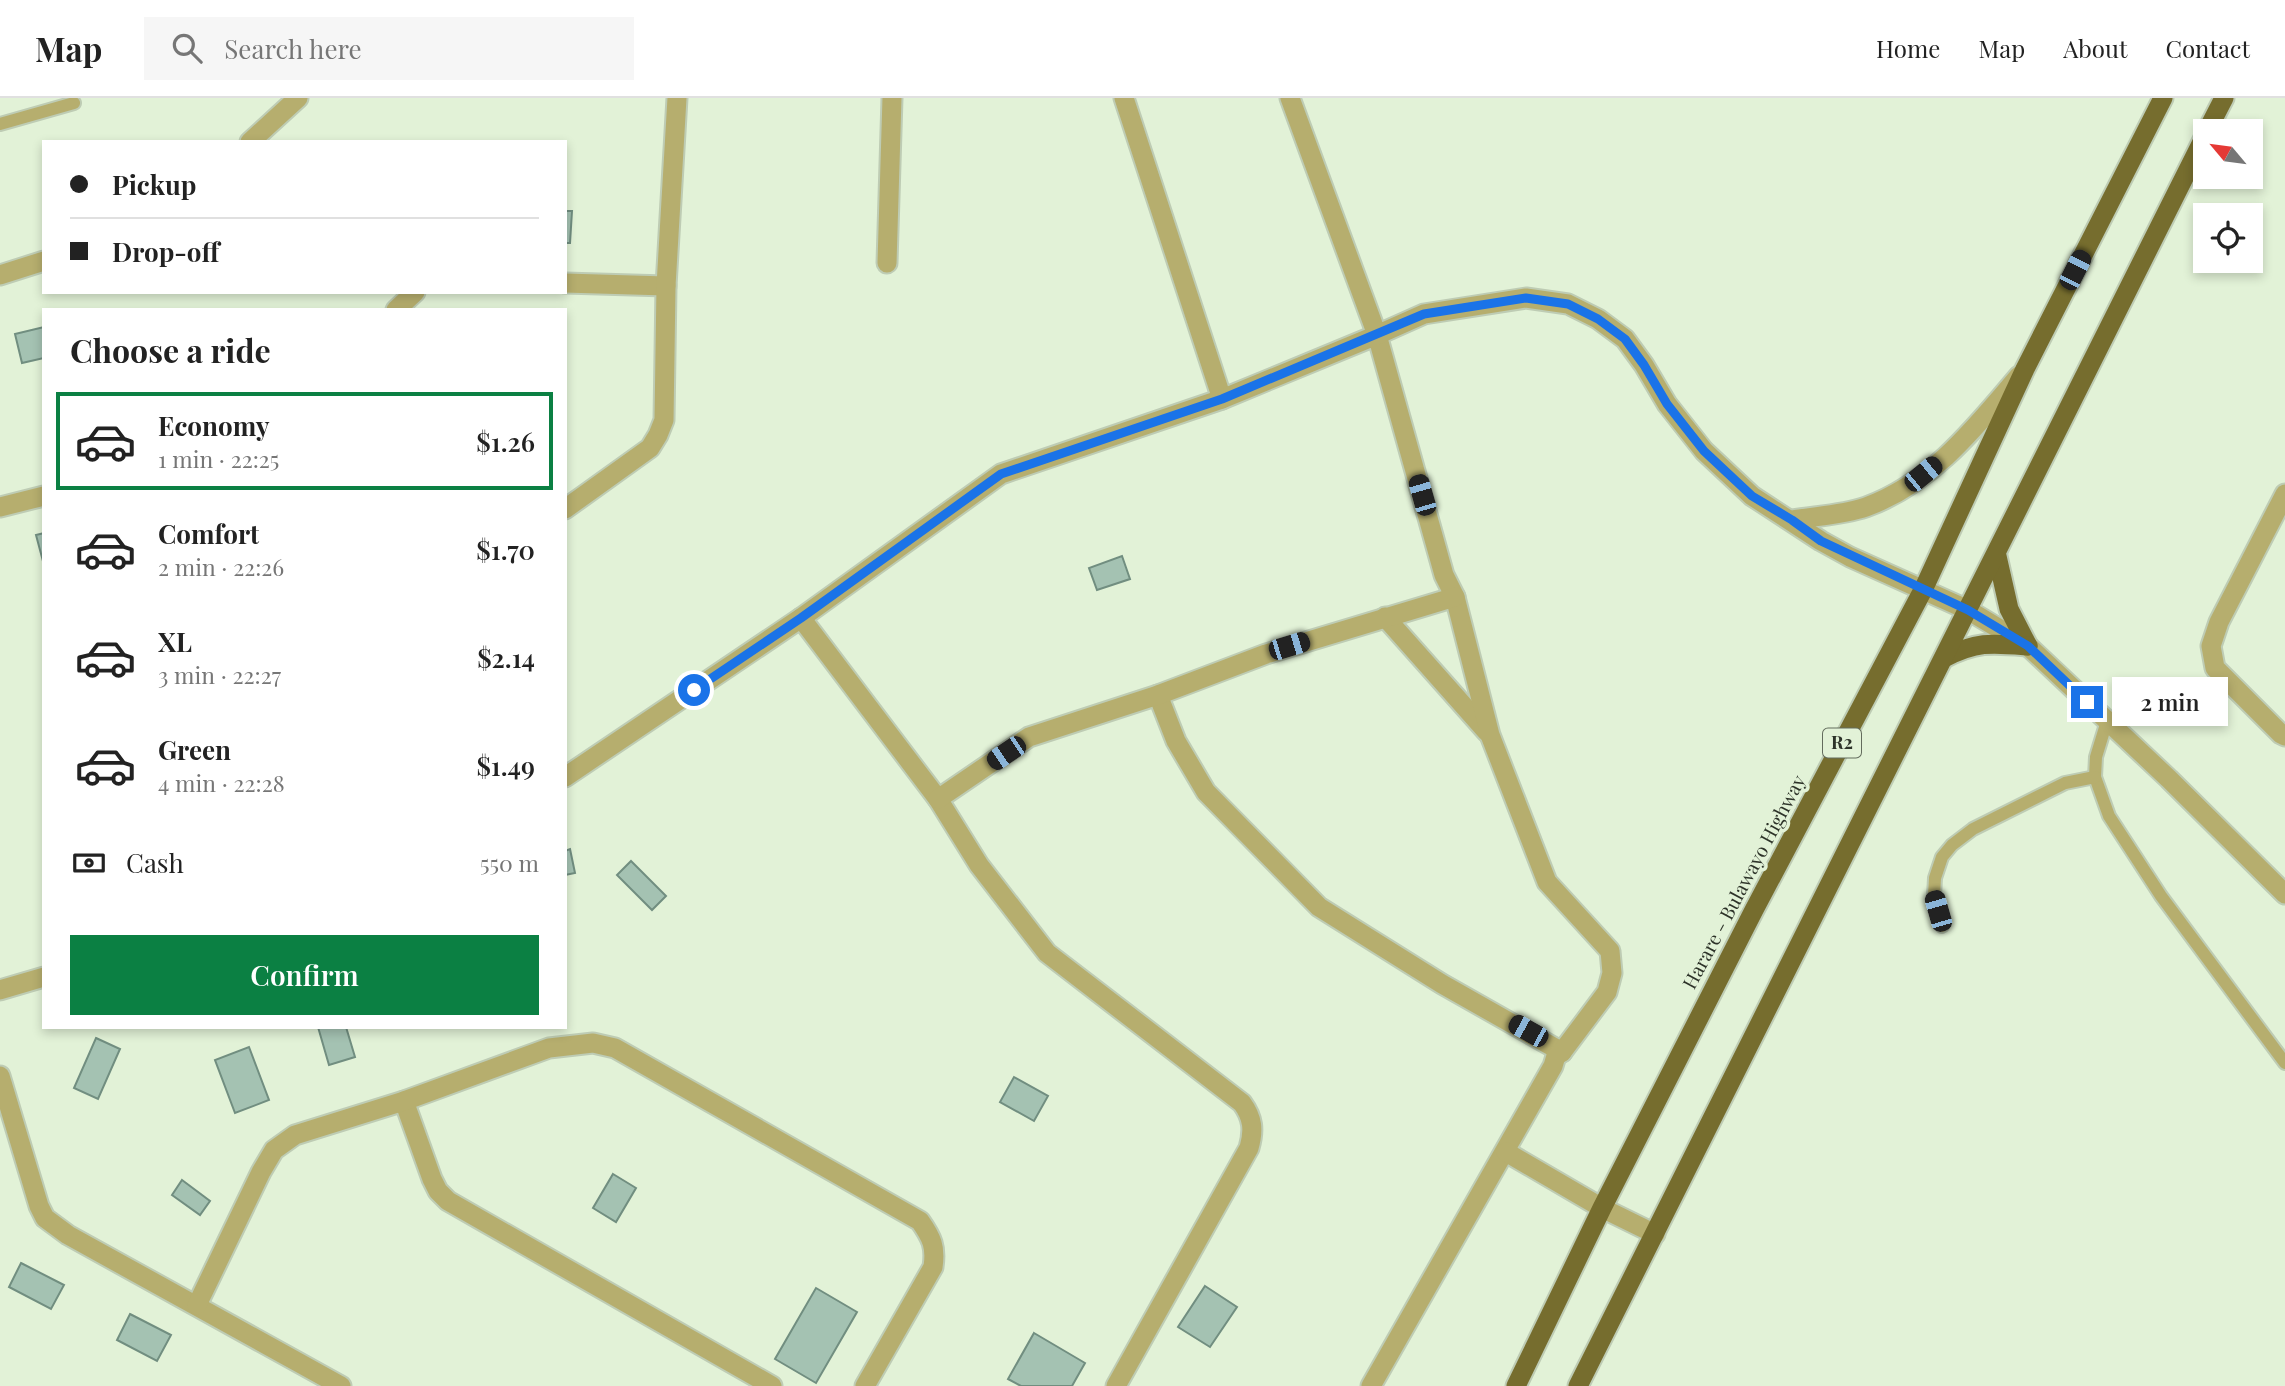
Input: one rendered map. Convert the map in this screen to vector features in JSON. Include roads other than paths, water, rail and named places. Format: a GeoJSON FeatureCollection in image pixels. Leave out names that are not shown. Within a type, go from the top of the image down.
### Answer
{"type":"FeatureCollection","features":[{"type":"Feature","properties":{"kind":"highway","name":"Harare - Bulawayo Highway"},"geometry":{"type":"LineString","coordinates":[[1516,1386],[1602,1208],[1754,910],[1923,590],[2025,369],[2163,98]]}},
{"type":"Feature","properties":{"kind":"highway"},"geometry":{"type":"LineString","coordinates":[[2213,119],[2224,98]]}},
{"type":"Feature","properties":{"kind":"highway","name":"R2"},"geometry":{"type":"LineString","coordinates":[[1578,1386],[1997,556],[2193,160]]}},
{"type":"Feature","properties":{"kind":"highway"},"geometry":{"type":"LineString","coordinates":[[1997,556],[2009,609],[2028,646]]}},
{"type":"Feature","properties":{"kind":"highway"},"geometry":{"type":"LineString","coordinates":[[1944,658],[1966,647],[1990,643],[2028,646]]}},
{"type":"Feature","properties":{"kind":"street"},"geometry":{"type":"LineString","coordinates":[[252,140],[298,98]]}},
{"type":"Feature","properties":{"kind":"street"},"geometry":{"type":"LineString","coordinates":[[567,508],[650,448],[664,420],[666,286],[677,98]]}},
{"type":"Feature","properties":{"kind":"street"},"geometry":{"type":"LineString","coordinates":[[887,263],[892,98]]}},
{"type":"Feature","properties":{"kind":"street"},"geometry":{"type":"LineString","coordinates":[[1124,98],[1222,399]]}},
{"type":"Feature","properties":{"kind":"street"},"geometry":{"type":"LineString","coordinates":[[1290,98],[1377,335],[1444,575],[1455,597],[1490,735],[1547,882],[1610,951],[1612,973],[1607,992],[1562,1052],[1556,1056],[1506,1152],[1371,1386]]}},
{"type":"Feature","properties":{"kind":"street"},"geometry":{"type":"LineString","coordinates":[[0,275],[42,262]]}},
{"type":"Feature","properties":{"kind":"street"},"geometry":{"type":"LineString","coordinates":[[567,283],[666,286]]}},
{"type":"Feature","properties":{"kind":"street"},"geometry":{"type":"LineString","coordinates":[[398,308],[413,294]]}},
{"type":"Feature","properties":{"kind":"street"},"geometry":{"type":"LineString","coordinates":[[567,776],[801,618],[1001,474],[1222,399],[1424,314],[1526,298],[1568,304],[1598,319],[1625,339],[1667,404],[1704,451],[1752,496],[1840,551],[1968,610],[2028,646],[2285,894]]}},
{"type":"Feature","properties":{"kind":"street"},"geometry":{"type":"LineString","coordinates":[[1792,520],[1864,508],[1902,491],[1964,441],[2025,369]]}},
{"type":"Feature","properties":{"kind":"street"},"geometry":{"type":"LineString","coordinates":[[2285,494],[2219,622],[2211,646],[2216,668],[2285,736]]}},
{"type":"Feature","properties":{"kind":"street"},"geometry":{"type":"LineString","coordinates":[[0,508],[42,497]]}},
{"type":"Feature","properties":{"kind":"street"},"geometry":{"type":"LineString","coordinates":[[938,799],[1029,737],[1158,695],[1266,654],[1455,597]]}},
{"type":"Feature","properties":{"kind":"street"},"geometry":{"type":"LineString","coordinates":[[1385,617],[1490,735]]}},
{"type":"Feature","properties":{"kind":"street"},"geometry":{"type":"LineString","coordinates":[[801,618],[938,799],[979,864],[1047,953],[1242,1103],[1252,1122],[1250,1148],[1116,1386]]}},
{"type":"Feature","properties":{"kind":"street"},"geometry":{"type":"LineString","coordinates":[[1158,695],[1176,741],[1206,792],[1319,907],[1442,984],[1562,1052]]}},
{"type":"Feature","properties":{"kind":"street"},"geometry":{"type":"LineString","coordinates":[[0,990],[42,978]]}},
{"type":"Feature","properties":{"kind":"street"},"geometry":{"type":"LineString","coordinates":[[197,1305],[274,1150],[295,1135],[404,1101],[549,1048],[593,1043],[615,1048],[920,1221],[932,1238],[936,1251],[933,1267],[865,1386]]}},
{"type":"Feature","properties":{"kind":"street"},"geometry":{"type":"LineString","coordinates":[[0,1076],[45,1218],[68,1236],[341,1386]]}},
{"type":"Feature","properties":{"kind":"street"},"geometry":{"type":"LineString","coordinates":[[404,1101],[432,1179],[438,1191],[448,1201],[772,1386]]}},
{"type":"Feature","properties":{"kind":"street"},"geometry":{"type":"LineString","coordinates":[[1506,1152],[1602,1208],[1655,1234]]}},
{"type":"Feature","properties":{"kind":"lane"},"geometry":{"type":"LineString","coordinates":[[0,124],[74,103]]}},
{"type":"Feature","properties":{"kind":"lane"},"geometry":{"type":"LineString","coordinates":[[2107,721],[2096,757],[2095,777],[2109,816],[2161,896],[2285,1063]]}},
{"type":"Feature","properties":{"kind":"lane"},"geometry":{"type":"LineString","coordinates":[[1942,926],[1934,896],[1935,878],[1942,857],[1952,845],[1973,829],[2065,783],[2095,777]]}}]}
